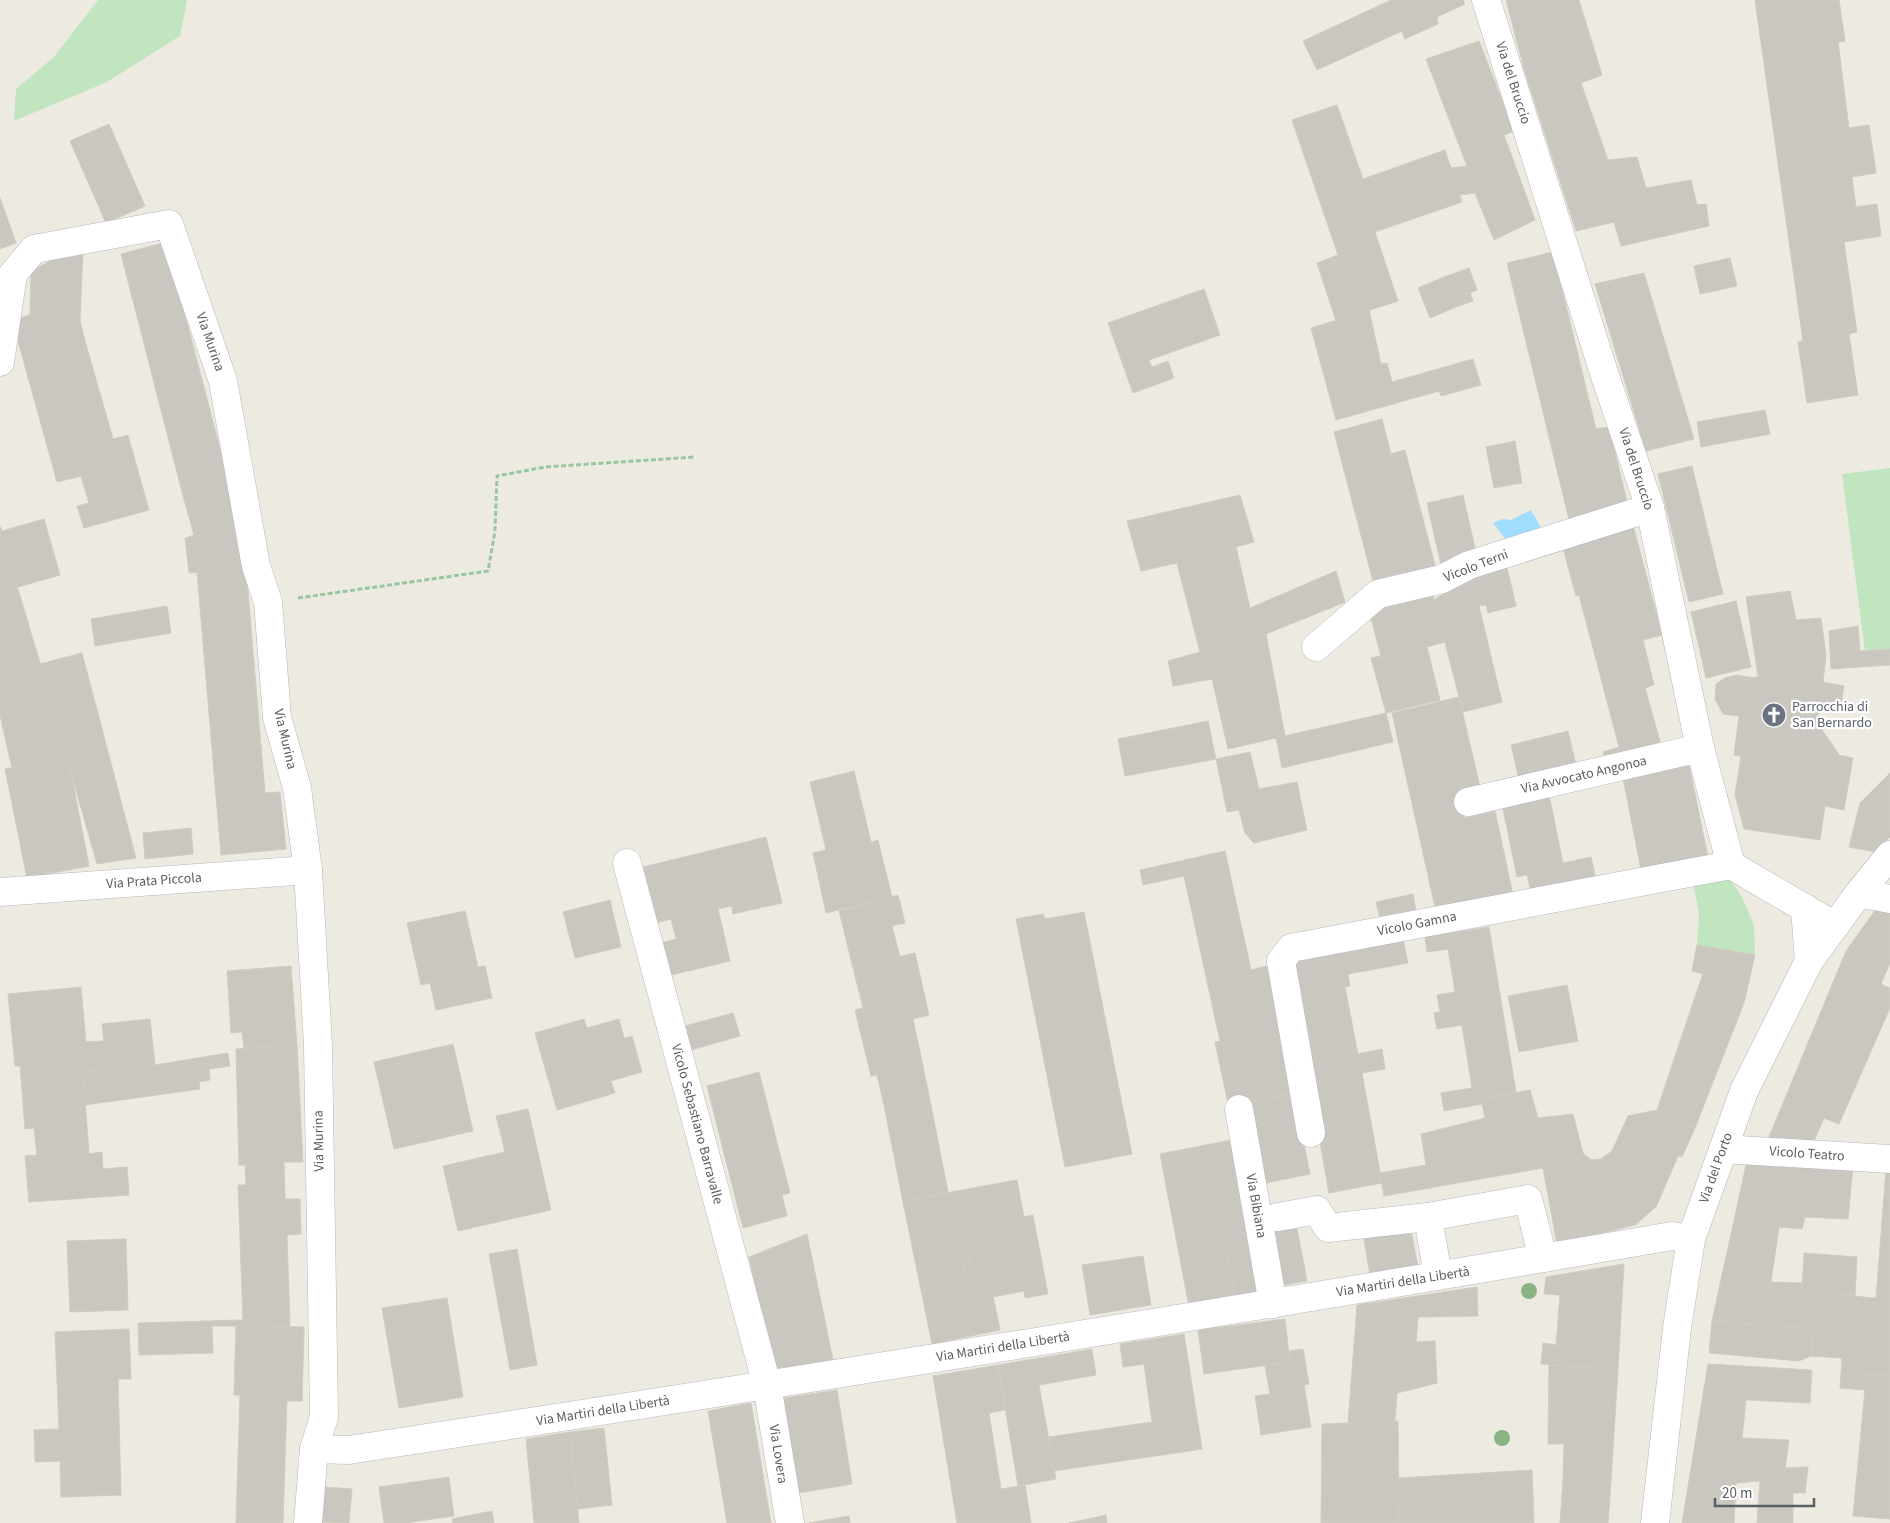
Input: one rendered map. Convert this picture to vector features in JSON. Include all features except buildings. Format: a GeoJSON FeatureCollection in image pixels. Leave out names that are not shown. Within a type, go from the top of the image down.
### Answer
{"type":"FeatureCollection","features":[{"type":"Feature","properties":{"kind":"street","name":"Via del Bruccio"},"geometry":{"type":"LineString","coordinates":[[1486,0],[1605,376],[1650,508],[1700,748],[1731,865]]}},
{"type":"Feature","properties":{"kind":"street","name":"Via Murina"},"geometry":{"type":"LineString","coordinates":[[0,362],[13,274],[34,249],[169,224],[223,381],[256,566],[268,602],[277,717],[296,788],[308,870],[318,1046],[324,1417],[314,1449],[308,1523]]}},
{"type":"Feature","properties":{"kind":"street","name":"Vicolo Terni"},"geometry":{"type":"LineString","coordinates":[[1316,647],[1378,594],[1442,580],[1469,565],[1650,508]]}},
{"type":"Feature","properties":{"kind":"street","name":"Via Avvocato Angonoa"},"geometry":{"type":"LineString","coordinates":[[1468,802],[1700,748]]}},
{"type":"Feature","properties":{"kind":"street","name":"Via del Porto"},"geometry":{"type":"LineString","coordinates":[[1655,1523],[1677,1328],[1691,1239],[1744,1091],[1809,961],[1859,893],[1890,855]]}},
{"type":"Feature","properties":{"kind":"street","name":"Vicolo Sebastiano Barravalle"},"geometry":{"type":"LineString","coordinates":[[627,863],[767,1385]]}},
{"type":"Feature","properties":{"kind":"street"},"geometry":{"type":"LineString","coordinates":[[1731,865],[1835,926]]}},
{"type":"Feature","properties":{"kind":"street","name":"Vicolo Gamna"},"geometry":{"type":"LineString","coordinates":[[1311,1133],[1281,961],[1291,948],[1731,865]]}},
{"type":"Feature","properties":{"kind":"street","name":"Via Prata Piccola"},"geometry":{"type":"LineString","coordinates":[[0,892],[308,870]]}},
{"type":"Feature","properties":{"kind":"street"},"geometry":{"type":"LineString","coordinates":[[1859,893],[1890,899]]}},
{"type":"Feature","properties":{"kind":"street"},"geometry":{"type":"LineString","coordinates":[[1805,908],[1809,961]]}},
{"type":"Feature","properties":{"kind":"street","name":"Via Bibiana"},"geometry":{"type":"LineString","coordinates":[[1239,1109],[1274,1304]]}},
{"type":"Feature","properties":{"kind":"street","name":"Vicolo Teatro"},"geometry":{"type":"LineString","coordinates":[[1723,1149],[1890,1159]]}},
{"type":"Feature","properties":{"kind":"street"},"geometry":{"type":"LineString","coordinates":[[1278,1217],[1317,1210],[1328,1228],[1428,1217],[1528,1199],[1543,1258]]}},
{"type":"Feature","properties":{"kind":"street"},"geometry":{"type":"LineString","coordinates":[[1428,1217],[1438,1276]]}},
{"type":"Feature","properties":{"kind":"street","name":"Via Martiri della Libertà"},"geometry":{"type":"LineString","coordinates":[[314,1449],[349,1450],[1274,1304],[1672,1236],[1691,1239]]}},
{"type":"Feature","properties":{"kind":"street","name":"Via Lovera"},"geometry":{"type":"LineString","coordinates":[[767,1385],[790,1523]]}},
{"type":"Feature","properties":{"kind":"path"},"geometry":{"type":"LineString","coordinates":[[268,602],[488,571],[495,530],[497,476],[545,467],[694,457]]}},
{"type":"Feature","properties":{"kind":"green space"},"geometry":{"type":"Polygon","coordinates":[[[98,0],[187,0],[180,36],[107,82],[14,121],[16,89],[54,57],[98,0]]]}},
{"type":"Feature","properties":{"kind":"green space"},"geometry":{"type":"Polygon","coordinates":[[[1890,468],[1890,649],[1865,651],[1842,474],[1890,468]]]}},
{"type":"Feature","properties":{"kind":"green space"},"geometry":{"type":"Polygon","coordinates":[[[1729,878],[1742,897],[1754,925],[1755,955],[1697,945],[1699,914],[1693,882],[1729,878]]]}},
{"type":"Feature","properties":{"kind":"water"},"geometry":{"type":"Polygon","coordinates":[[[1531,510],[1541,528],[1506,540],[1493,523],[1503,519],[1511,520],[1531,510]]]}},
{"type":"Feature","properties":{"kind":"place","name":"Parrocchia di San Bernardo"},"geometry":{"type":"Point","coordinates":[1774,715]}}]}
